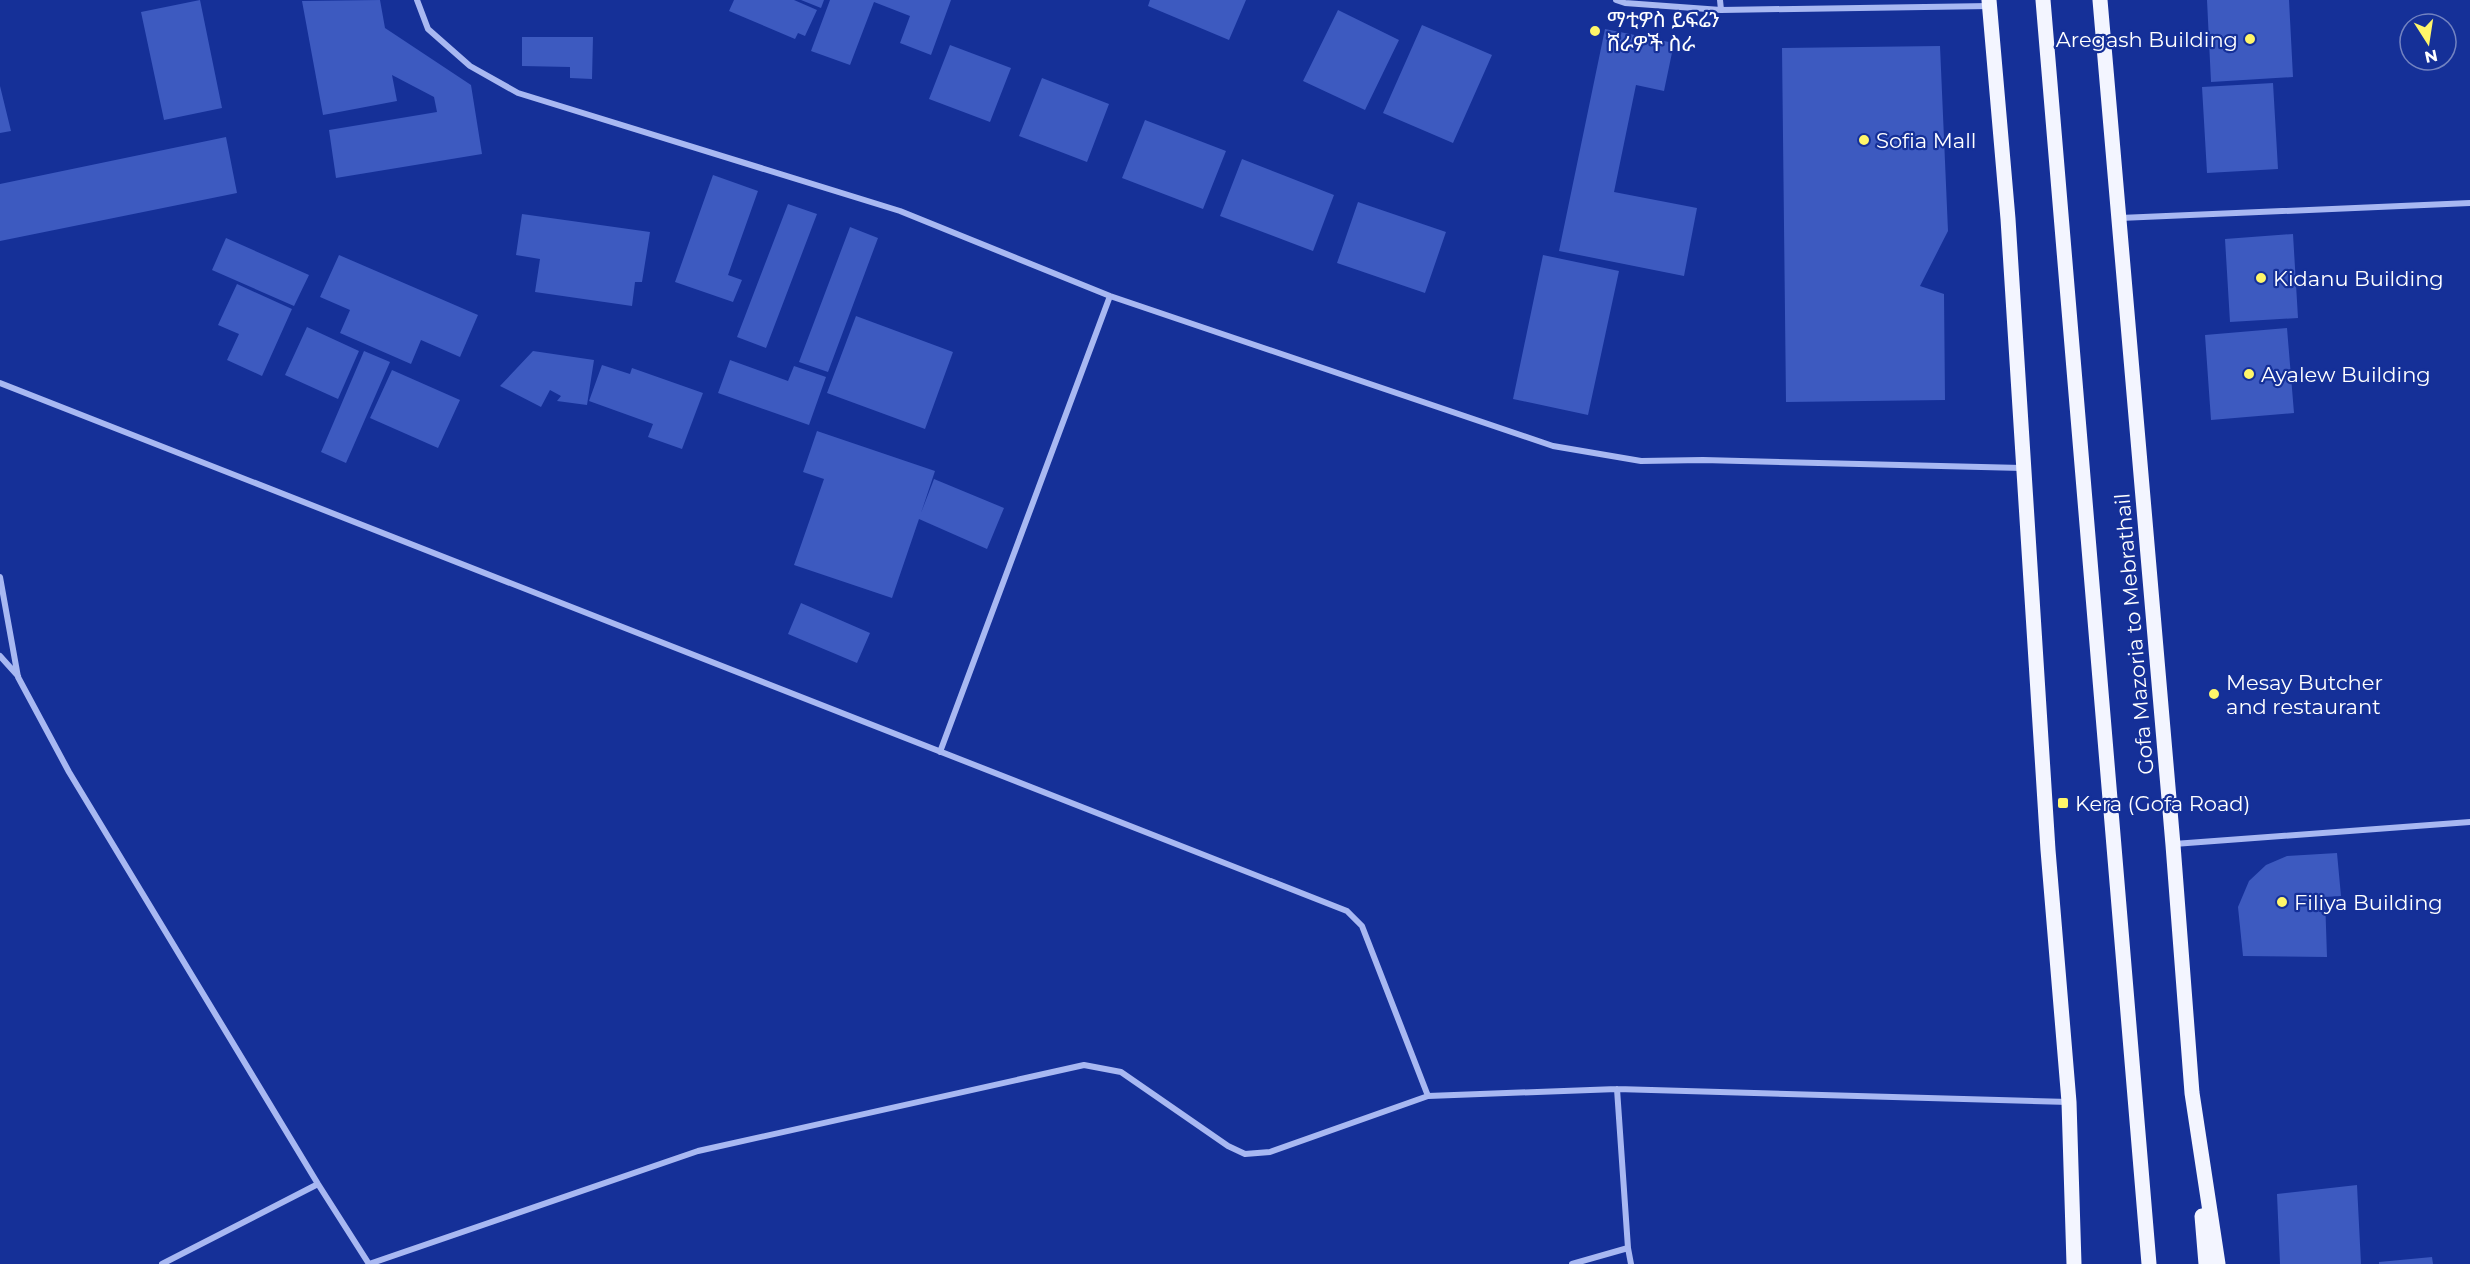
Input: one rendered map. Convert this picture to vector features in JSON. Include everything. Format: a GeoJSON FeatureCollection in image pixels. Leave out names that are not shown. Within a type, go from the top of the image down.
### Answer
{"type":"FeatureCollection","features":[{"type":"Feature","properties":{"kind":"main road"},"geometry":{"type":"LineString","coordinates":[[2043,0],[2149,1264]]}},
{"type":"Feature","properties":{"kind":"main road","name":"Gofa Mazoria to Mebrathail"},"geometry":{"type":"LineString","coordinates":[[2100,0],[2173,844],[2192,1093],[2218,1264]]}},
{"type":"Feature","properties":{"kind":"main road"},"geometry":{"type":"LineString","coordinates":[[1990,3],[2008,219],[2048,850],[2069,1102],[2074,1264]]}},
{"type":"Feature","properties":{"kind":"main road"},"geometry":{"type":"LineString","coordinates":[[2192,1093],[2206,1264]]}},
{"type":"Feature","properties":{"kind":"main road"},"geometry":{"type":"LineString","coordinates":[[2072,1188],[2081,1264]]}},
{"type":"Feature","properties":{"kind":"street"},"geometry":{"type":"LineString","coordinates":[[417,0],[428,29],[470,66],[518,93],[900,212],[1110,296],[1553,446],[1641,461],[2024,468]]}},
{"type":"Feature","properties":{"kind":"street"},"geometry":{"type":"LineString","coordinates":[[1616,0],[1625,3],[1721,10],[1990,3]]}},
{"type":"Feature","properties":{"kind":"street"},"geometry":{"type":"LineString","coordinates":[[1720,0],[1721,10]]}},
{"type":"Feature","properties":{"kind":"street"},"geometry":{"type":"LineString","coordinates":[[2118,218],[2470,203]]}},
{"type":"Feature","properties":{"kind":"street"},"geometry":{"type":"LineString","coordinates":[[940,752],[1110,296]]}},
{"type":"Feature","properties":{"kind":"street"},"geometry":{"type":"LineString","coordinates":[[0,383],[1347,911],[1362,926],[1428,1096]]}},
{"type":"Feature","properties":{"kind":"street"},"geometry":{"type":"LineString","coordinates":[[0,577],[18,676]]}},
{"type":"Feature","properties":{"kind":"street"},"geometry":{"type":"LineString","coordinates":[[0,656],[18,676],[69,772],[318,1184],[369,1264],[698,1151],[1084,1065],[1121,1072],[1228,1146],[1245,1154],[1270,1152],[1428,1096],[1617,1089],[2069,1102]]}},
{"type":"Feature","properties":{"kind":"street"},"geometry":{"type":"LineString","coordinates":[[2173,844],[2470,822]]}},
{"type":"Feature","properties":{"kind":"street"},"geometry":{"type":"LineString","coordinates":[[1617,1089],[1631,1264]]}},
{"type":"Feature","properties":{"kind":"street"},"geometry":{"type":"LineString","coordinates":[[162,1264],[318,1184]]}},
{"type":"Feature","properties":{"kind":"street"},"geometry":{"type":"LineString","coordinates":[[1572,1264],[1628,1248]]}},
{"type":"Feature","properties":{"kind":"building"},"geometry":{"type":"Polygon","coordinates":[[[200,0],[222,108],[164,120],[141,12],[200,0]]]}},
{"type":"Feature","properties":{"kind":"building"},"geometry":{"type":"Polygon","coordinates":[[[380,0],[385,28],[471,85],[482,154],[336,178],[329,130],[437,112],[434,97],[392,75],[397,101],[323,115],[302,1],[380,0]]]}},
{"type":"Feature","properties":{"kind":"building"},"geometry":{"type":"Polygon","coordinates":[[[734,0],[794,0],[817,10],[805,36],[798,33],[795,39],[729,11],[734,0]]]}},
{"type":"Feature","properties":{"kind":"building"},"geometry":{"type":"Polygon","coordinates":[[[801,0],[824,0],[821,8],[801,0]]]}},
{"type":"Feature","properties":{"kind":"building"},"geometry":{"type":"Polygon","coordinates":[[[830,0],[951,0],[931,55],[900,43],[910,16],[874,2],[850,65],[811,51],[830,0]]]}},
{"type":"Feature","properties":{"kind":"building"},"geometry":{"type":"Polygon","coordinates":[[[1150,0],[1246,0],[1229,40],[1148,6],[1150,0]]]}},
{"type":"Feature","properties":{"kind":"building","name":"Aregash Building"},"geometry":{"type":"Polygon","coordinates":[[[2207,0],[2289,0],[2293,77],[2211,82],[2207,0]]]}},
{"type":"Feature","properties":{"kind":"building"},"geometry":{"type":"Polygon","coordinates":[[[1338,10],[1399,40],[1365,110],[1303,81],[1338,10]]]}},
{"type":"Feature","properties":{"kind":"building"},"geometry":{"type":"Polygon","coordinates":[[[1422,25],[1492,55],[1453,143],[1383,113],[1422,25]]]}},
{"type":"Feature","properties":{"kind":"building"},"geometry":{"type":"Polygon","coordinates":[[[1605,29],[1674,43],[1664,91],[1636,85],[1614,192],[1697,208],[1684,276],[1559,251],[1605,29]]]}},
{"type":"Feature","properties":{"kind":"building"},"geometry":{"type":"Polygon","coordinates":[[[522,37],[593,37],[592,79],[570,78],[570,67],[522,66],[522,37]]]}},
{"type":"Feature","properties":{"kind":"building"},"geometry":{"type":"Polygon","coordinates":[[[950,45],[1011,68],[990,122],[929,99],[950,45]]]}},
{"type":"Feature","properties":{"kind":"building","name":"Sofia Mall"},"geometry":{"type":"Polygon","coordinates":[[[1940,46],[1948,231],[1920,286],[1944,294],[1945,400],[1786,402],[1782,48],[1940,46]]]}},
{"type":"Feature","properties":{"kind":"building"},"geometry":{"type":"Polygon","coordinates":[[[1042,78],[1109,104],[1087,162],[1019,136],[1042,78]]]}},
{"type":"Feature","properties":{"kind":"building"},"geometry":{"type":"Polygon","coordinates":[[[2273,83],[2278,169],[2207,173],[2202,87],[2273,83]]]}},
{"type":"Feature","properties":{"kind":"building"},"geometry":{"type":"Polygon","coordinates":[[[0,86],[11,131],[0,133],[0,86]]]}},
{"type":"Feature","properties":{"kind":"building"},"geometry":{"type":"Polygon","coordinates":[[[1145,120],[1226,151],[1203,209],[1122,178],[1145,120]]]}},
{"type":"Feature","properties":{"kind":"building"},"geometry":{"type":"Polygon","coordinates":[[[226,137],[237,193],[0,241],[0,184],[226,137]]]}},
{"type":"Feature","properties":{"kind":"building"},"geometry":{"type":"Polygon","coordinates":[[[1242,159],[1334,195],[1313,251],[1220,216],[1242,159]]]}},
{"type":"Feature","properties":{"kind":"building"},"geometry":{"type":"Polygon","coordinates":[[[713,175],[758,191],[728,275],[742,280],[733,302],[675,282],[713,175]]]}},
{"type":"Feature","properties":{"kind":"building"},"geometry":{"type":"Polygon","coordinates":[[[1358,202],[1446,232],[1425,293],[1337,263],[1358,202]]]}},
{"type":"Feature","properties":{"kind":"building"},"geometry":{"type":"Polygon","coordinates":[[[788,204],[817,214],[766,348],[737,337],[788,204]]]}},
{"type":"Feature","properties":{"kind":"building"},"geometry":{"type":"Polygon","coordinates":[[[522,214],[650,232],[642,282],[635,282],[632,306],[535,292],[540,259],[516,255],[522,214]]]}},
{"type":"Feature","properties":{"kind":"building"},"geometry":{"type":"Polygon","coordinates":[[[850,227],[878,238],[828,372],[799,362],[850,227]]]}},
{"type":"Feature","properties":{"kind":"building","name":"Kidanu Building"},"geometry":{"type":"Polygon","coordinates":[[[2293,234],[2298,318],[2230,322],[2225,239],[2293,234]]]}},
{"type":"Feature","properties":{"kind":"building"},"geometry":{"type":"Polygon","coordinates":[[[226,238],[309,275],[294,306],[212,270],[226,238]]]}},
{"type":"Feature","properties":{"kind":"building"},"geometry":{"type":"Polygon","coordinates":[[[339,255],[478,315],[460,357],[421,340],[411,364],[340,333],[350,310],[320,297],[339,255]]]}},
{"type":"Feature","properties":{"kind":"building"},"geometry":{"type":"Polygon","coordinates":[[[1543,255],[1619,271],[1588,415],[1513,399],[1543,255]]]}},
{"type":"Feature","properties":{"kind":"building"},"geometry":{"type":"Polygon","coordinates":[[[237,284],[292,309],[262,376],[227,360],[239,334],[218,325],[237,284]]]}},
{"type":"Feature","properties":{"kind":"building"},"geometry":{"type":"Polygon","coordinates":[[[856,316],[953,352],[925,429],[827,393],[856,316]]]}},
{"type":"Feature","properties":{"kind":"building"},"geometry":{"type":"Polygon","coordinates":[[[307,327],[359,351],[338,399],[285,375],[307,327]]]}},
{"type":"Feature","properties":{"kind":"building","name":"Ayalew Building"},"geometry":{"type":"Polygon","coordinates":[[[2287,328],[2294,413],[2211,420],[2205,335],[2287,328]]]}},
{"type":"Feature","properties":{"kind":"building"},"geometry":{"type":"Polygon","coordinates":[[[364,351],[390,362],[346,463],[321,452],[364,351]]]}},
{"type":"Feature","properties":{"kind":"building"},"geometry":{"type":"Polygon","coordinates":[[[533,351],[594,360],[587,405],[557,401],[561,396],[550,390],[541,407],[500,386],[533,351]]]}},
{"type":"Feature","properties":{"kind":"building"},"geometry":{"type":"Polygon","coordinates":[[[730,360],[788,381],[794,366],[826,377],[809,425],[718,393],[730,360]]]}},
{"type":"Feature","properties":{"kind":"building"},"geometry":{"type":"Polygon","coordinates":[[[602,365],[630,374],[632,368],[703,393],[682,449],[648,437],[653,424],[589,401],[602,365]]]}},
{"type":"Feature","properties":{"kind":"building"},"geometry":{"type":"Polygon","coordinates":[[[392,370],[460,400],[438,448],[370,418],[392,370]]]}},
{"type":"Feature","properties":{"kind":"building"},"geometry":{"type":"Polygon","coordinates":[[[817,431],[935,471],[921,513],[934,479],[1004,508],[987,549],[919,519],[892,598],[794,565],[824,479],[803,472],[817,431]]]}},
{"type":"Feature","properties":{"kind":"building"},"geometry":{"type":"Polygon","coordinates":[[[801,603],[870,633],[857,663],[788,634],[801,603]]]}},
{"type":"Feature","properties":{"kind":"building","name":"Filiya Building"},"geometry":{"type":"Polygon","coordinates":[[[2337,853],[2341,896],[2325,897],[2327,957],[2243,956],[2238,907],[2249,881],[2266,865],[2287,856],[2337,853]]]}},
{"type":"Feature","properties":{"kind":"building"},"geometry":{"type":"Polygon","coordinates":[[[2357,1185],[2361,1264],[2280,1264],[2277,1194],[2357,1185]]]}},
{"type":"Feature","properties":{"kind":"building"},"geometry":{"type":"Polygon","coordinates":[[[2432,1257],[2433,1264],[2379,1264],[2379,1262],[2432,1257]]]}},
{"type":"Feature","properties":{"kind":"place","name":"ማቲዎስ ይፍሬን ሸራዎች ስራ"},"geometry":{"type":"Point","coordinates":[1595,31]}},
{"type":"Feature","properties":{"kind":"place","name":"Aregash Building"},"geometry":{"type":"Point","coordinates":[2250,39]}},
{"type":"Feature","properties":{"kind":"place","name":"Sofia Mall"},"geometry":{"type":"Point","coordinates":[1864,140]}},
{"type":"Feature","properties":{"kind":"place","name":"Kidanu Building"},"geometry":{"type":"Point","coordinates":[2261,278]}},
{"type":"Feature","properties":{"kind":"place","name":"Ayalew Building"},"geometry":{"type":"Point","coordinates":[2249,374]}},
{"type":"Feature","properties":{"kind":"place","name":"Mesay Butcher and restaurant"},"geometry":{"type":"Point","coordinates":[2214,694]}},
{"type":"Feature","properties":{"kind":"place","name":"Kera (Gofa Road)"},"geometry":{"type":"Point","coordinates":[2063,803]}},
{"type":"Feature","properties":{"kind":"place","name":"Filiya Building"},"geometry":{"type":"Point","coordinates":[2282,902]}}]}
